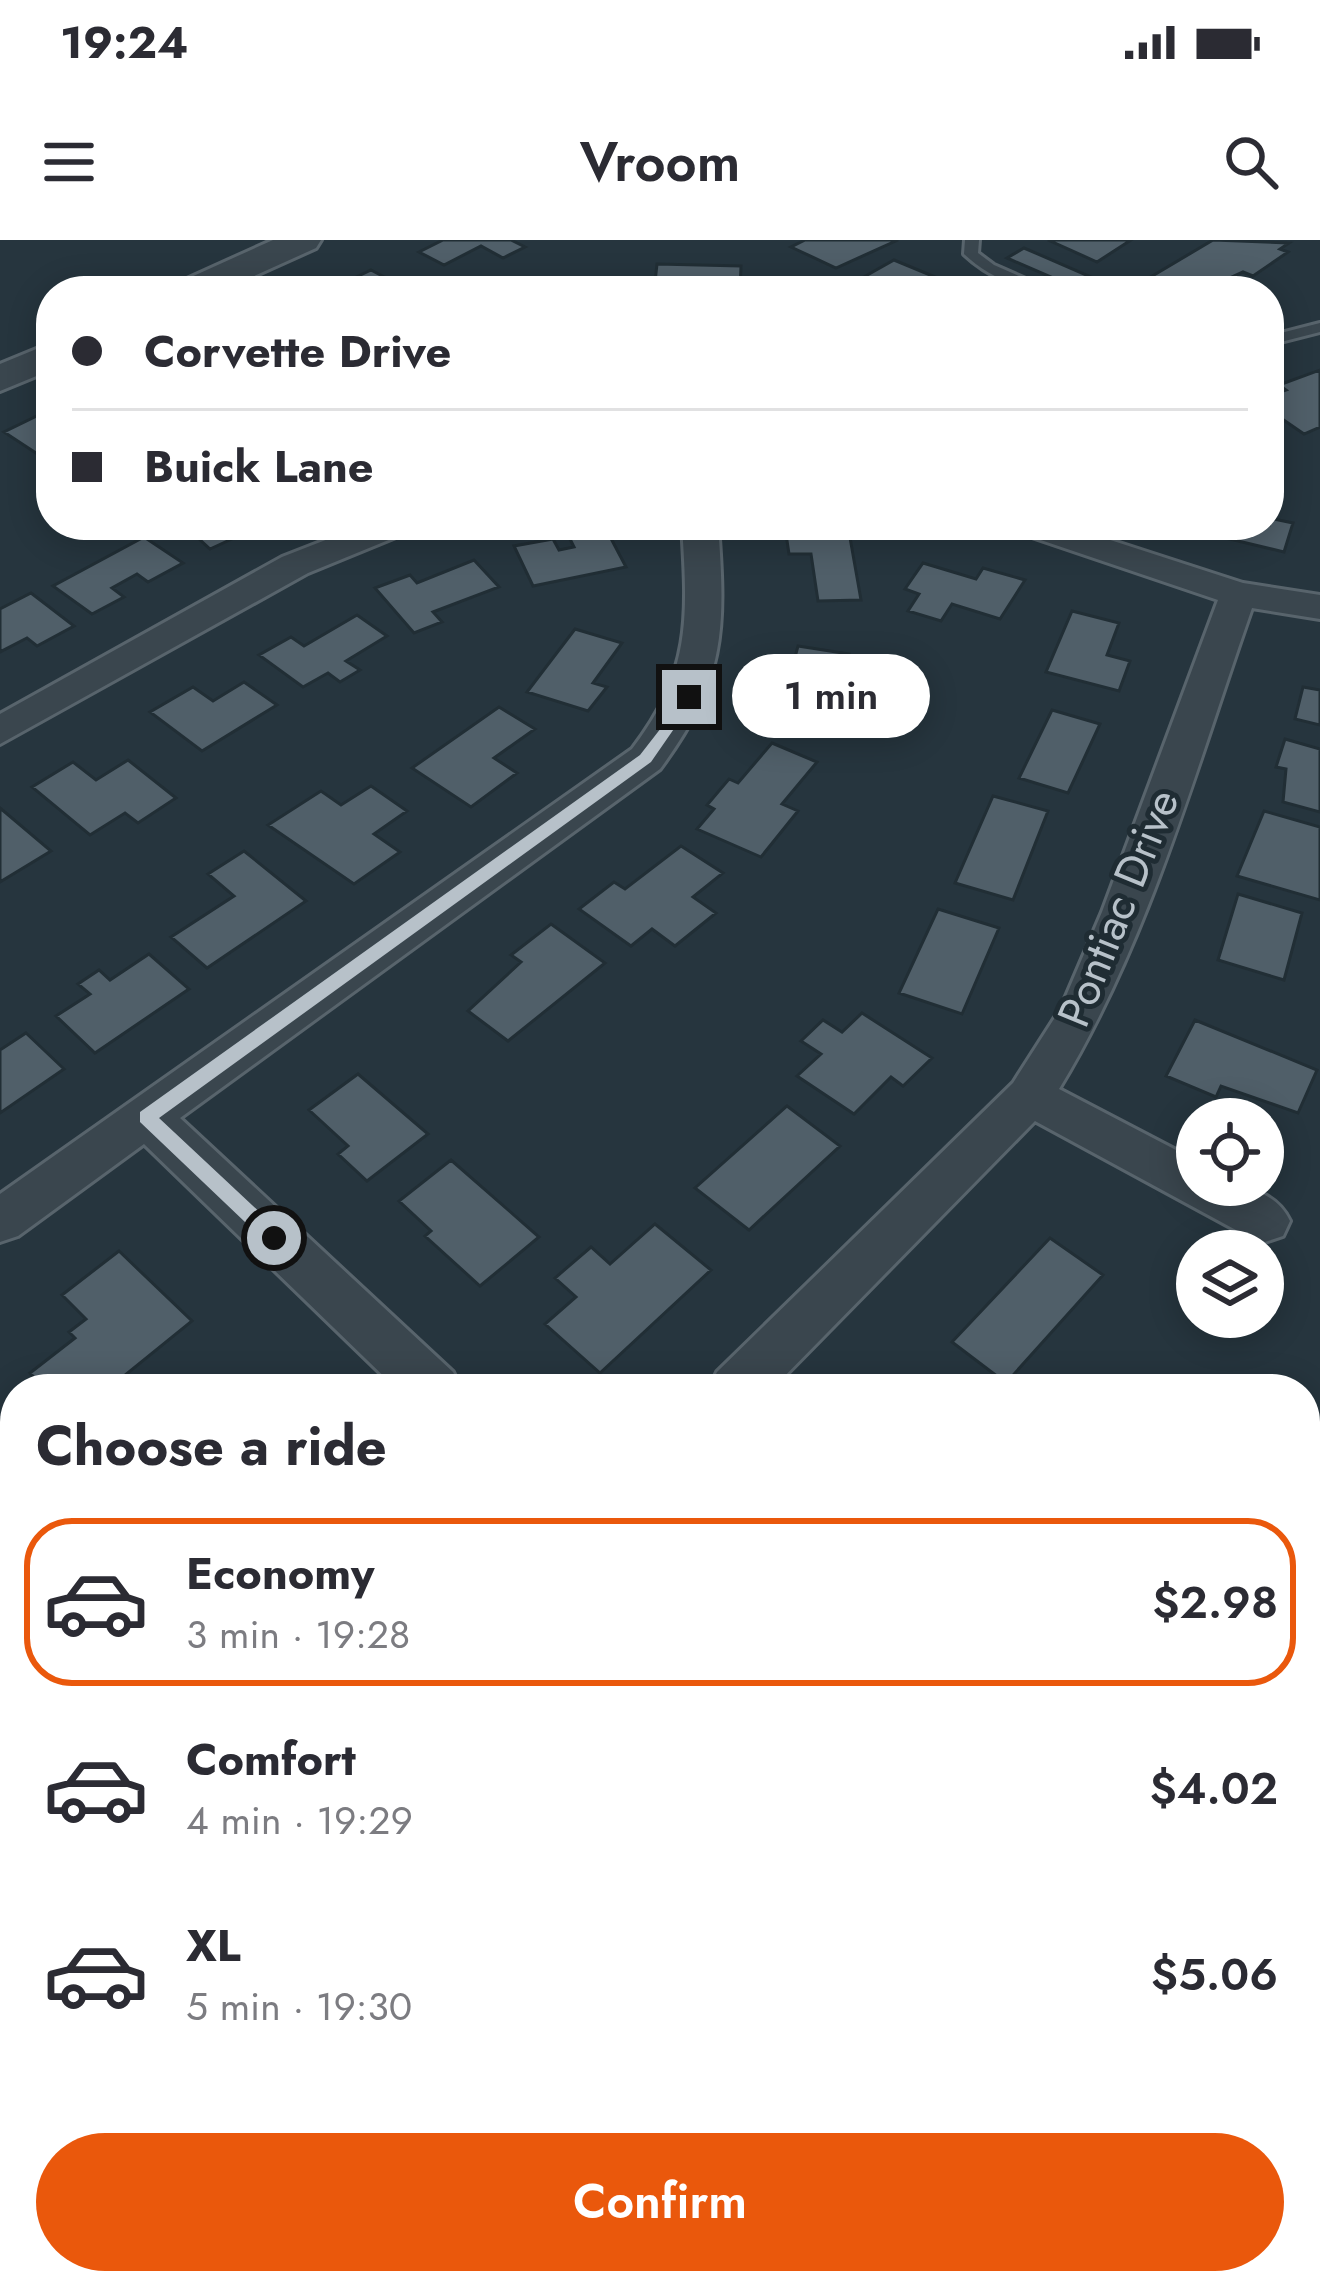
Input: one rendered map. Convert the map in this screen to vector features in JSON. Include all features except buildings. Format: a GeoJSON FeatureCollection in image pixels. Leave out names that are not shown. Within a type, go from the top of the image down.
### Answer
{"type":"FeatureCollection","features":[{"type":"Feature","properties":{"kind":"street"},"geometry":{"type":"LineString","coordinates":[[206,276],[303,240]]}},
{"type":"Feature","properties":{"kind":"street"},"geometry":{"type":"LineString","coordinates":[[0,379],[36,363]]}},
{"type":"Feature","properties":{"kind":"street"},"geometry":{"type":"LineString","coordinates":[[0,731],[296,565],[358,540]]}},
{"type":"Feature","properties":{"kind":"street"},"geometry":{"type":"LineString","coordinates":[[0,1221],[646,759],[676,723],[702,670],[707,632],[701,540]]}},
{"type":"Feature","properties":{"kind":"street"},"geometry":{"type":"LineString","coordinates":[[1074,540],[1238,594],[1320,608]]}},
{"type":"Feature","properties":{"kind":"street","name":"Pontiac Drive"},"geometry":{"type":"LineString","coordinates":[[751,1374],[1030,1096],[1081,1014],[1115,932],[1238,594]]}},
{"type":"Feature","properties":{"kind":"street"},"geometry":{"type":"LineString","coordinates":[[1030,1096],[1265,1221]]}},
{"type":"Feature","properties":{"kind":"street"},"geometry":{"type":"LineString","coordinates":[[147,1117],[418,1374]]}},
{"type":"Feature","properties":{"kind":"lane"},"geometry":{"type":"LineString","coordinates":[[972,240],[971,254],[1009,276]]}},
{"type":"Feature","properties":{"kind":"lane"},"geometry":{"type":"LineString","coordinates":[[1284,337],[1320,327]]}},
{"type":"Feature","properties":{"kind":"route"},"geometry":{"type":"LineString","coordinates":[[274,1238],[147,1117],[646,759],[676,723],[689,697]]}}]}
